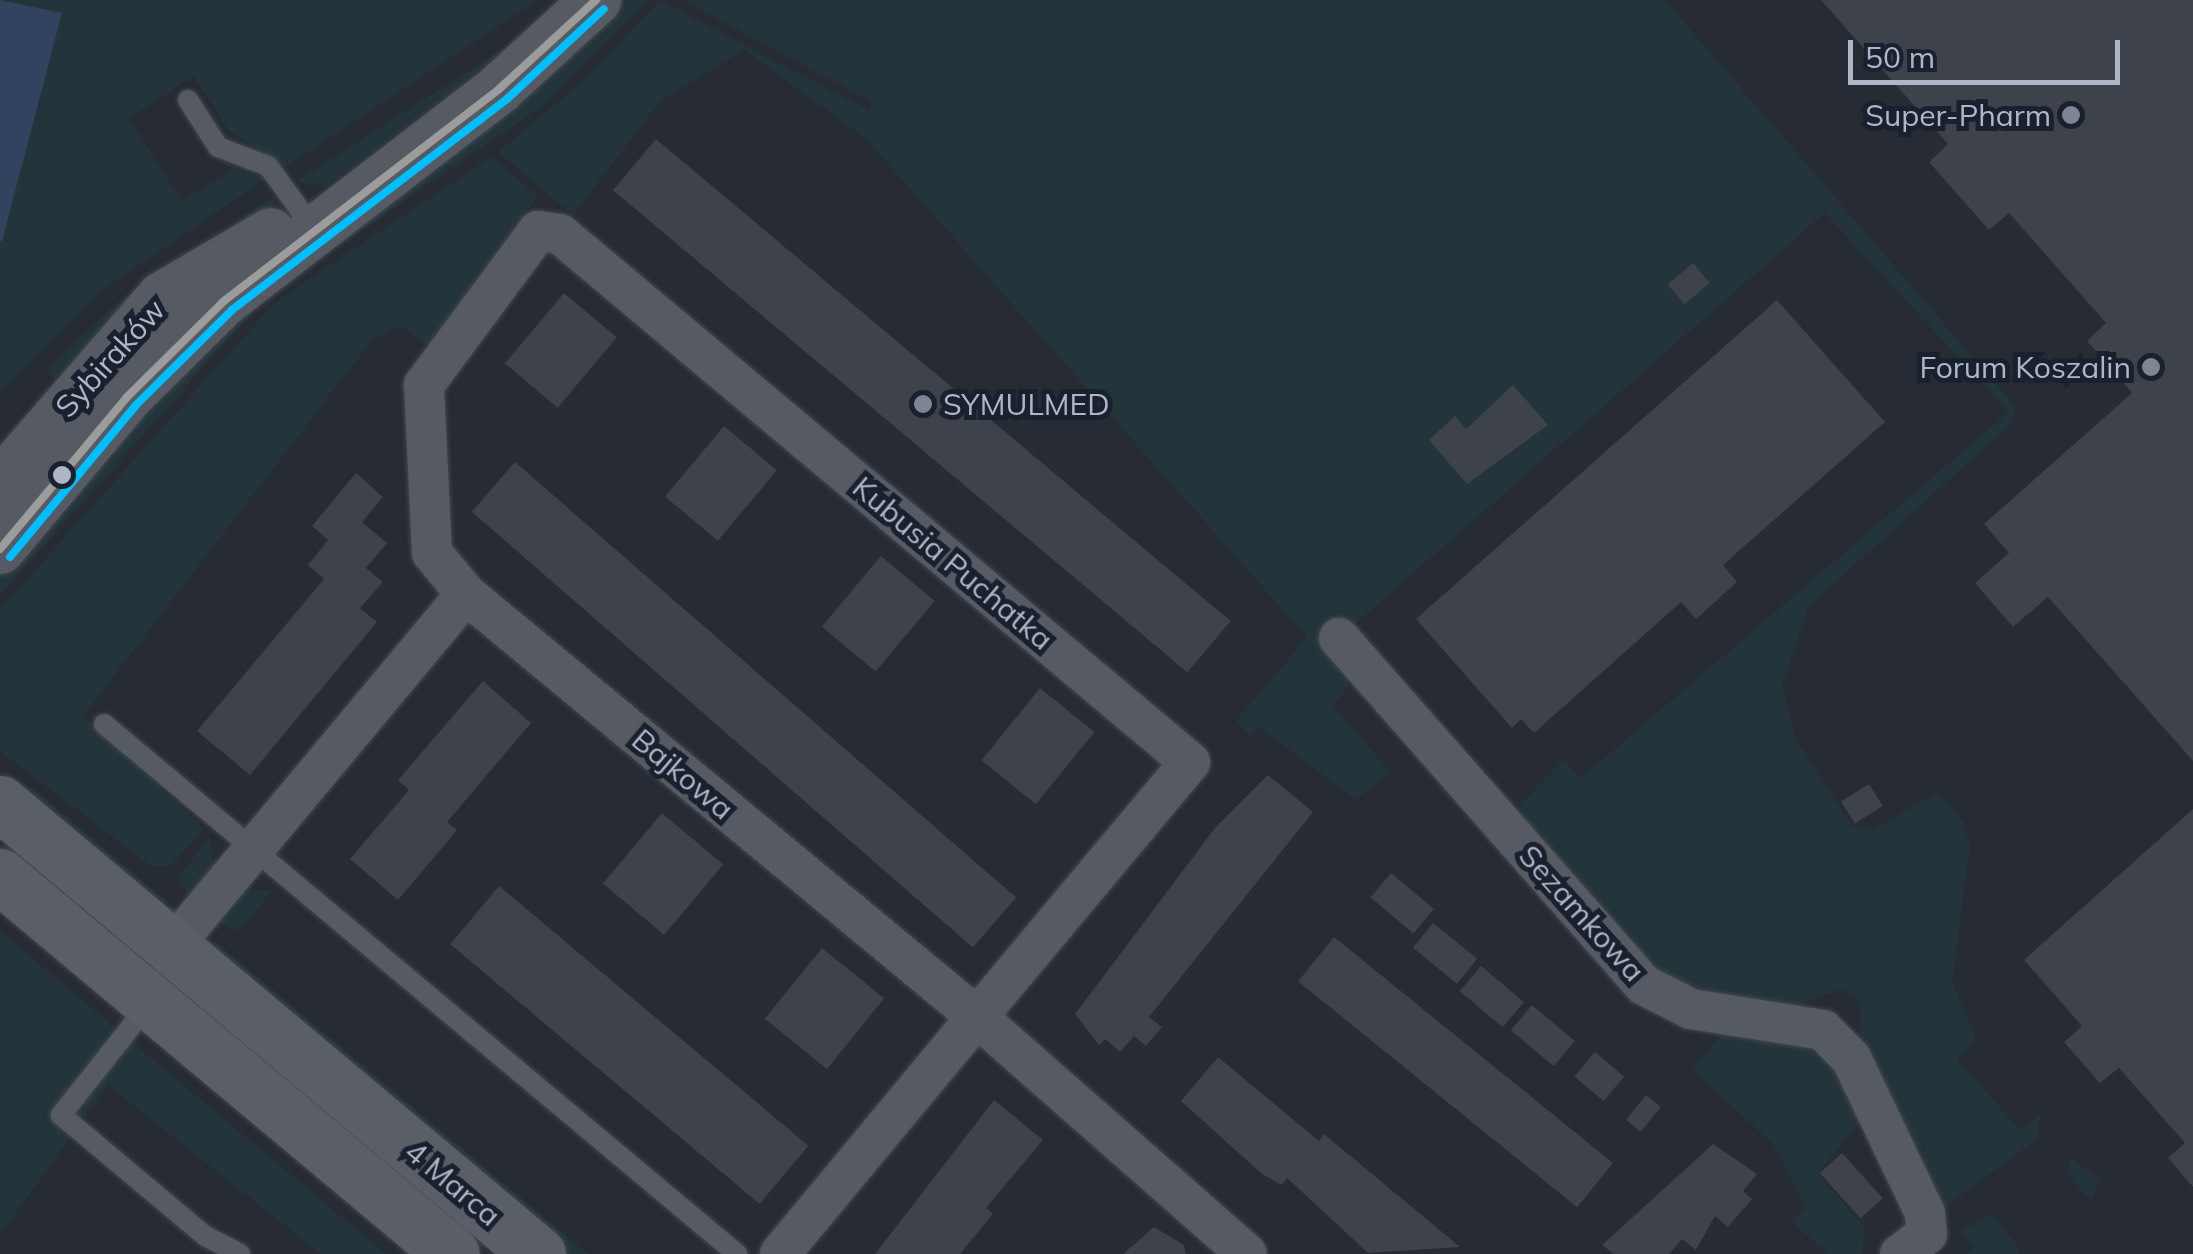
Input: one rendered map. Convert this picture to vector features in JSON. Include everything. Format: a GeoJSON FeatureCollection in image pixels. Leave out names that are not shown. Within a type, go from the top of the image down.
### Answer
{"type":"FeatureCollection","features":[{"type":"Feature","properties":{"kind":"main road","name":"4 Marca"},"geometry":{"type":"LineString","coordinates":[[0,803],[538,1254]]}},
{"type":"Feature","properties":{"kind":"main road","name":"4 Marca"},"geometry":{"type":"LineString","coordinates":[[0,876],[452,1254]]}},
{"type":"Feature","properties":{"kind":"street","name":"Sybiraków"},"geometry":{"type":"LineString","coordinates":[[0,549],[194,329],[394,166],[499,90],[596,0]]}},
{"type":"Feature","properties":{"kind":"street","name":"Sybiraków"},"geometry":{"type":"LineString","coordinates":[[0,484],[162,297],[394,166]]}},
{"type":"Feature","properties":{"kind":"street","name":"Kubusia Puchatka"},"geometry":{"type":"LineString","coordinates":[[466,594],[432,553],[424,386],[522,241],[550,231],[1190,762],[780,1254]]}},
{"type":"Feature","properties":{"kind":"street"},"geometry":{"type":"LineString","coordinates":[[172,947],[466,594]]}},
{"type":"Feature","properties":{"kind":"street","name":"Bajkowa"},"geometry":{"type":"LineString","coordinates":[[466,594],[977,1017],[1246,1254]]}},
{"type":"Feature","properties":{"kind":"street","name":"Sezamkowa"},"geometry":{"type":"LineString","coordinates":[[1339,638],[1644,984],[1691,1009],[1823,1030],[1850,1058],[1925,1213],[1927,1234],[1900,1254]]}},
{"type":"Feature","properties":{"kind":"lane"},"geometry":{"type":"LineString","coordinates":[[188,100],[218,147],[268,166],[303,214]]}},
{"type":"Feature","properties":{"kind":"lane"},"geometry":{"type":"LineString","coordinates":[[104,724],[737,1254]]}},
{"type":"Feature","properties":{"kind":"lane"},"geometry":{"type":"LineString","coordinates":[[150,1002],[61,1115],[205,1236],[240,1254]]}},
{"type":"Feature","properties":{"kind":"shaded area"},"geometry":{"type":"Polygon","coordinates":[[[0,0],[538,0],[285,167],[228,130],[194,76],[129,118],[182,201],[234,169],[265,179],[101,291],[0,393],[0,0]]]}},
{"type":"Feature","properties":{"kind":"shaded area"},"geometry":{"type":"Polygon","coordinates":[[[624,0],[648,0],[542,106],[267,296],[0,596],[0,568],[184,355],[567,58],[624,0]]]}},
{"type":"Feature","properties":{"kind":"shaded area"},"geometry":{"type":"Polygon","coordinates":[[[660,0],[870,111],[872,102],[683,0],[1665,0],[2015,406],[2013,422],[1808,607],[1782,685],[1795,738],[1853,826],[1874,830],[1938,792],[1963,821],[1970,846],[1952,982],[1976,1040],[1957,1059],[2020,1130],[2041,1113],[2036,1140],[1946,1206],[1860,1045],[1859,999],[1842,989],[1799,1004],[1710,1004],[1668,990],[1524,835],[1520,805],[1563,760],[1581,778],[2009,412],[1825,213],[1339,638],[1356,676],[1333,706],[1390,771],[1356,800],[1259,727],[1250,736],[1236,721],[1307,637],[866,139],[745,50],[662,99],[573,215],[498,152],[588,77],[660,0]]]}},
{"type":"Feature","properties":{"kind":"shaded area"},"geometry":{"type":"Polygon","coordinates":[[[539,25],[325,187],[297,181],[496,53],[539,25]]]}},
{"type":"Feature","properties":{"kind":"shaded area"},"geometry":{"type":"Polygon","coordinates":[[[491,157],[538,196],[427,346],[400,326],[372,340],[83,716],[204,829],[171,866],[152,867],[0,751],[0,610],[274,303],[491,157]]]}},
{"type":"Feature","properties":{"kind":"shaded area"},"geometry":{"type":"Polygon","coordinates":[[[274,196],[273,213],[59,382],[46,371],[113,306],[274,196]]]}},
{"type":"Feature","properties":{"kind":"shaded area"},"geometry":{"type":"Polygon","coordinates":[[[0,770],[40,794],[170,904],[156,903],[0,770]]]}},
{"type":"Feature","properties":{"kind":"shaded area"},"geometry":{"type":"Polygon","coordinates":[[[210,837],[213,869],[189,898],[178,877],[210,837]]]}},
{"type":"Feature","properties":{"kind":"shaded area"},"geometry":{"type":"Polygon","coordinates":[[[273,890],[239,931],[216,921],[239,892],[273,890]]]}},
{"type":"Feature","properties":{"kind":"shaded area"},"geometry":{"type":"Polygon","coordinates":[[[0,931],[386,1254],[321,1254],[108,1085],[0,1235],[0,931]]]}},
{"type":"Feature","properties":{"kind":"shaded area"},"geometry":{"type":"Polygon","coordinates":[[[215,941],[588,1254],[541,1254],[196,964],[215,941]]]}},
{"type":"Feature","properties":{"kind":"shaded area"},"geometry":{"type":"Polygon","coordinates":[[[1728,1026],[1792,1038],[1841,1069],[1860,1122],[1818,1173],[1865,1229],[1862,1254],[1827,1254],[1791,1221],[1806,1209],[1773,1144],[1693,1070],[1728,1026]]]}},
{"type":"Feature","properties":{"kind":"shaded area"},"geometry":{"type":"Polygon","coordinates":[[[2072,1158],[2100,1180],[2091,1201],[2066,1173],[2072,1158]]]}},
{"type":"Feature","properties":{"kind":"shaded area"},"geometry":{"type":"Polygon","coordinates":[[[1991,1213],[2019,1248],[2017,1254],[1966,1254],[1974,1248],[1961,1231],[1991,1213]]]}},
{"type":"Feature","properties":{"kind":"water"},"geometry":{"type":"Polygon","coordinates":[[[0,0],[62,13],[2,241],[0,241],[0,0]]]}},
{"type":"Feature","properties":{"kind":"building","name":"Forum Koszalin"},"geometry":{"type":"Polygon","coordinates":[[[1821,0],[2193,0],[2193,761],[2048,597],[2013,627],[1975,583],[2009,553],[1984,524],[2132,393],[2087,341],[2106,323],[2009,213],[1989,230],[1929,162],[1948,144],[1821,0]]]}},
{"type":"Feature","properties":{"kind":"building"},"geometry":{"type":"Polygon","coordinates":[[[656,139],[1231,621],[1187,672],[613,190],[656,139]]]}},
{"type":"Feature","properties":{"kind":"building"},"geometry":{"type":"Polygon","coordinates":[[[1693,263],[1710,283],[1684,304],[1668,284],[1693,263]]]}},
{"type":"Feature","properties":{"kind":"building"},"geometry":{"type":"Polygon","coordinates":[[[564,293],[617,337],[558,408],[505,363],[564,293]]]}},
{"type":"Feature","properties":{"kind":"building"},"geometry":{"type":"Polygon","coordinates":[[[1777,300],[1885,422],[1723,565],[1737,582],[1696,619],[1681,602],[1534,733],[1521,719],[1512,728],[1416,619],[1777,300]]]}},
{"type":"Feature","properties":{"kind":"building"},"geometry":{"type":"Polygon","coordinates":[[[1513,385],[1548,425],[1467,484],[1429,440],[1455,416],[1466,429],[1513,385]]]}},
{"type":"Feature","properties":{"kind":"building"},"geometry":{"type":"Polygon","coordinates":[[[724,426],[777,470],[718,541],[665,496],[724,426]]]}},
{"type":"Feature","properties":{"kind":"building"},"geometry":{"type":"Polygon","coordinates":[[[515,462],[1016,898],[973,947],[472,512],[515,462]]]}},
{"type":"Feature","properties":{"kind":"building"},"geometry":{"type":"Polygon","coordinates":[[[356,473],[383,497],[362,522],[387,543],[366,568],[383,582],[360,608],[377,622],[250,775],[197,731],[324,579],[308,565],[328,540],[312,526],[356,473]]]}},
{"type":"Feature","properties":{"kind":"building"},"geometry":{"type":"Polygon","coordinates":[[[881,556],[935,601],[875,671],[822,626],[881,556]]]}},
{"type":"Feature","properties":{"kind":"building"},"geometry":{"type":"Polygon","coordinates":[[[483,681],[531,723],[447,822],[457,830],[398,900],[350,859],[409,790],[398,780],[483,681]]]}},
{"type":"Feature","properties":{"kind":"building"},"geometry":{"type":"Polygon","coordinates":[[[1040,688],[1094,732],[1036,804],[981,760],[1040,688]]]}},
{"type":"Feature","properties":{"kind":"building"},"geometry":{"type":"Polygon","coordinates":[[[1268,775],[1313,812],[1149,1017],[1162,1027],[1146,1046],[1134,1036],[1120,1052],[1105,1039],[1099,1045],[1075,1014],[1215,828],[1268,775]]]}},
{"type":"Feature","properties":{"kind":"building"},"geometry":{"type":"Polygon","coordinates":[[[1869,784],[1883,806],[1855,824],[1841,801],[1869,784]]]}},
{"type":"Feature","properties":{"kind":"building"},"geometry":{"type":"Polygon","coordinates":[[[2193,809],[2193,1187],[2168,1158],[2185,1143],[2119,1068],[2100,1083],[2064,1042],[2082,1026],[2024,960],[2193,809]]]}},
{"type":"Feature","properties":{"kind":"building"},"geometry":{"type":"Polygon","coordinates":[[[662,813],[723,864],[664,935],[603,883],[662,813]]]}},
{"type":"Feature","properties":{"kind":"building"},"geometry":{"type":"Polygon","coordinates":[[[1391,873],[1434,909],[1413,934],[1370,898],[1391,873]]]}},
{"type":"Feature","properties":{"kind":"building"},"geometry":{"type":"Polygon","coordinates":[[[499,886],[808,1146],[760,1204],[450,944],[499,886]]]}},
{"type":"Feature","properties":{"kind":"building"},"geometry":{"type":"Polygon","coordinates":[[[1433,923],[1477,959],[1457,984],[1413,948],[1433,923]]]}},
{"type":"Feature","properties":{"kind":"building"},"geometry":{"type":"Polygon","coordinates":[[[1334,937],[1613,1163],[1577,1207],[1298,981],[1334,937]]]}},
{"type":"Feature","properties":{"kind":"building"},"geometry":{"type":"Polygon","coordinates":[[[822,948],[884,998],[827,1069],[765,1019],[822,948]]]}},
{"type":"Feature","properties":{"kind":"building"},"geometry":{"type":"Polygon","coordinates":[[[1481,966],[1524,1002],[1503,1027],[1460,991],[1481,966]]]}},
{"type":"Feature","properties":{"kind":"building"},"geometry":{"type":"Polygon","coordinates":[[[1532,1005],[1575,1041],[1554,1066],[1511,1030],[1532,1005]]]}},
{"type":"Feature","properties":{"kind":"building"},"geometry":{"type":"Polygon","coordinates":[[[1595,1052],[1624,1076],[1604,1101],[1574,1077],[1595,1052]]]}},
{"type":"Feature","properties":{"kind":"building"},"geometry":{"type":"Polygon","coordinates":[[[1218,1057],[1319,1141],[1324,1134],[1460,1247],[1368,1253],[1287,1178],[1282,1185],[1262,1174],[1181,1101],[1218,1057]]]}},
{"type":"Feature","properties":{"kind":"building"},"geometry":{"type":"Polygon","coordinates":[[[1646,1095],[1661,1107],[1641,1132],[1626,1120],[1646,1095]]]}},
{"type":"Feature","properties":{"kind":"building"},"geometry":{"type":"Polygon","coordinates":[[[994,1100],[1043,1140],[986,1208],[993,1214],[960,1254],[875,1254],[994,1100]]]}},
{"type":"Feature","properties":{"kind":"building"},"geometry":{"type":"Polygon","coordinates":[[[1713,1144],[1757,1174],[1743,1191],[1752,1199],[1728,1227],[1715,1216],[1696,1250],[1682,1239],[1669,1254],[1614,1254],[1602,1245],[1713,1144]]]}},
{"type":"Feature","properties":{"kind":"building"},"geometry":{"type":"Polygon","coordinates":[[[1842,1153],[1883,1198],[1861,1218],[1820,1173],[1842,1153]]]}},
{"type":"Feature","properties":{"kind":"building"},"geometry":{"type":"Polygon","coordinates":[[[1154,1227],[1184,1245],[1186,1254],[1123,1254],[1154,1227]]]}},
{"type":"Feature","properties":{"kind":"transit line"},"geometry":{"type":"LineString","coordinates":[[0,549],[127,397],[224,301],[499,89],[596,0]]}},
{"type":"Feature","properties":{"kind":"transit line","name":"4"},"geometry":{"type":"LineString","coordinates":[[10,557],[136,405],[232,310],[507,99],[604,9]]}},
{"type":"Feature","properties":{"kind":"place","name":"Super-Pharm"},"geometry":{"type":"Point","coordinates":[2071,115]}},
{"type":"Feature","properties":{"kind":"place","name":"Forum Koszalin"},"geometry":{"type":"Point","coordinates":[2151,367]}},
{"type":"Feature","properties":{"kind":"place","name":"SYMULMED"},"geometry":{"type":"Point","coordinates":[923,404]}}]}
